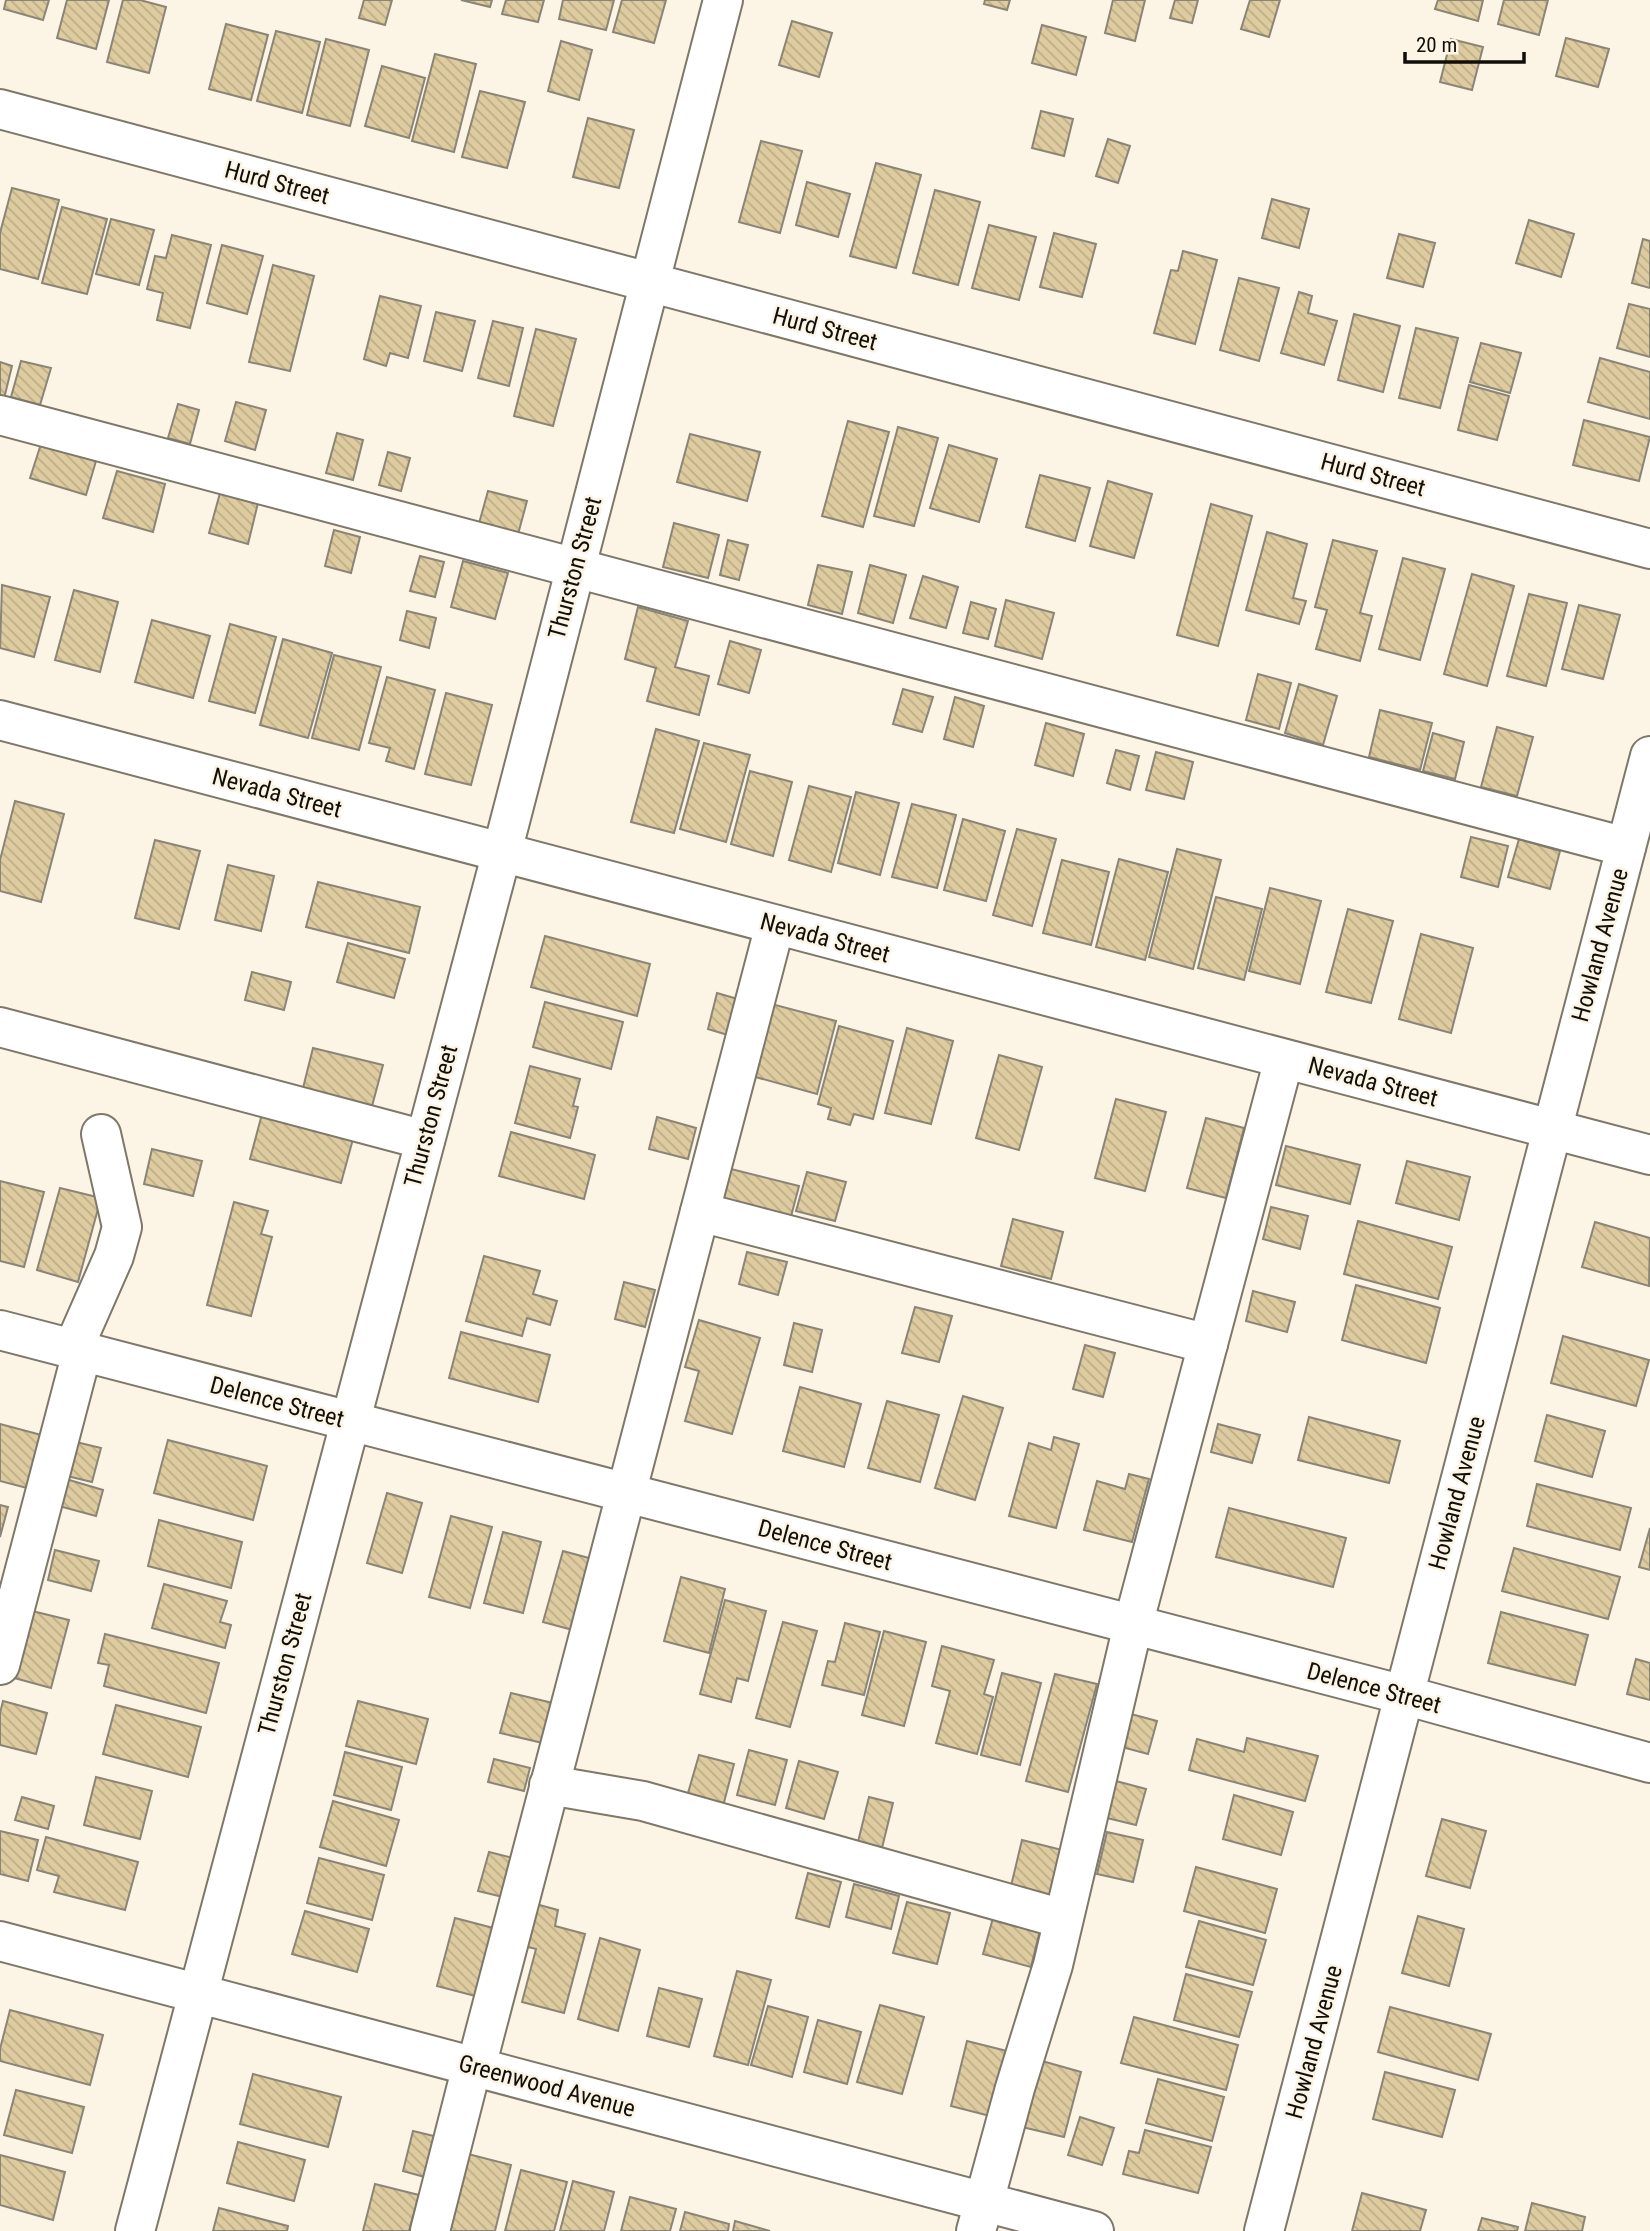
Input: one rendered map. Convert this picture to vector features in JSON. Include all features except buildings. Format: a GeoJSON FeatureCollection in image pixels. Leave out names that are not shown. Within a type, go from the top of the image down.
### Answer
{"type":"FeatureCollection","features":[{"type":"Feature","properties":{"kind":"street","name":"Thurston Street"},"geometry":{"type":"LineString","coordinates":[[135,2231],[502,852],[723,0]]}},
{"type":"Feature","properties":{"kind":"street","name":"Hurd Street"},"geometry":{"type":"LineString","coordinates":[[0,109],[1650,549]]}},
{"type":"Feature","properties":{"kind":"street"},"geometry":{"type":"LineString","coordinates":[[0,415],[1626,848]]}},
{"type":"Feature","properties":{"kind":"street","name":"Nevada Street"},"geometry":{"type":"LineString","coordinates":[[0,720],[1650,1155]]}},
{"type":"Feature","properties":{"kind":"street","name":"Howland Avenue"},"geometry":{"type":"LineString","coordinates":[[1264,2231],[1650,756]]}},
{"type":"Feature","properties":{"kind":"street"},"geometry":{"type":"LineString","coordinates":[[429,2231],[627,1493],[775,925]]}},
{"type":"Feature","properties":{"kind":"street"},"geometry":{"type":"LineString","coordinates":[[0,1027],[425,1140]]}},
{"type":"Feature","properties":{"kind":"street"},"geometry":{"type":"LineString","coordinates":[[979,2216],[1053,1965],[1133,1625],[1284,1059]]}},
{"type":"Feature","properties":{"kind":"street"},"geometry":{"type":"LineString","coordinates":[[2,1652],[78,1350],[114,1256],[122,1227],[101,1134]]}},
{"type":"Feature","properties":{"kind":"street"},"geometry":{"type":"LineString","coordinates":[[700,1212],[1208,1344]]}},
{"type":"Feature","properties":{"kind":"street","name":"Delence Street"},"geometry":{"type":"LineString","coordinates":[[0,1330],[1404,1695],[1650,1763]]}},
{"type":"Feature","properties":{"kind":"street"},"geometry":{"type":"LineString","coordinates":[[549,1785],[643,1801],[1063,1919]]}},
{"type":"Feature","properties":{"kind":"street","name":"Greenwood Avenue"},"geometry":{"type":"LineString","coordinates":[[0,1941],[474,2067],[979,2216],[1094,2231]]}}]}
